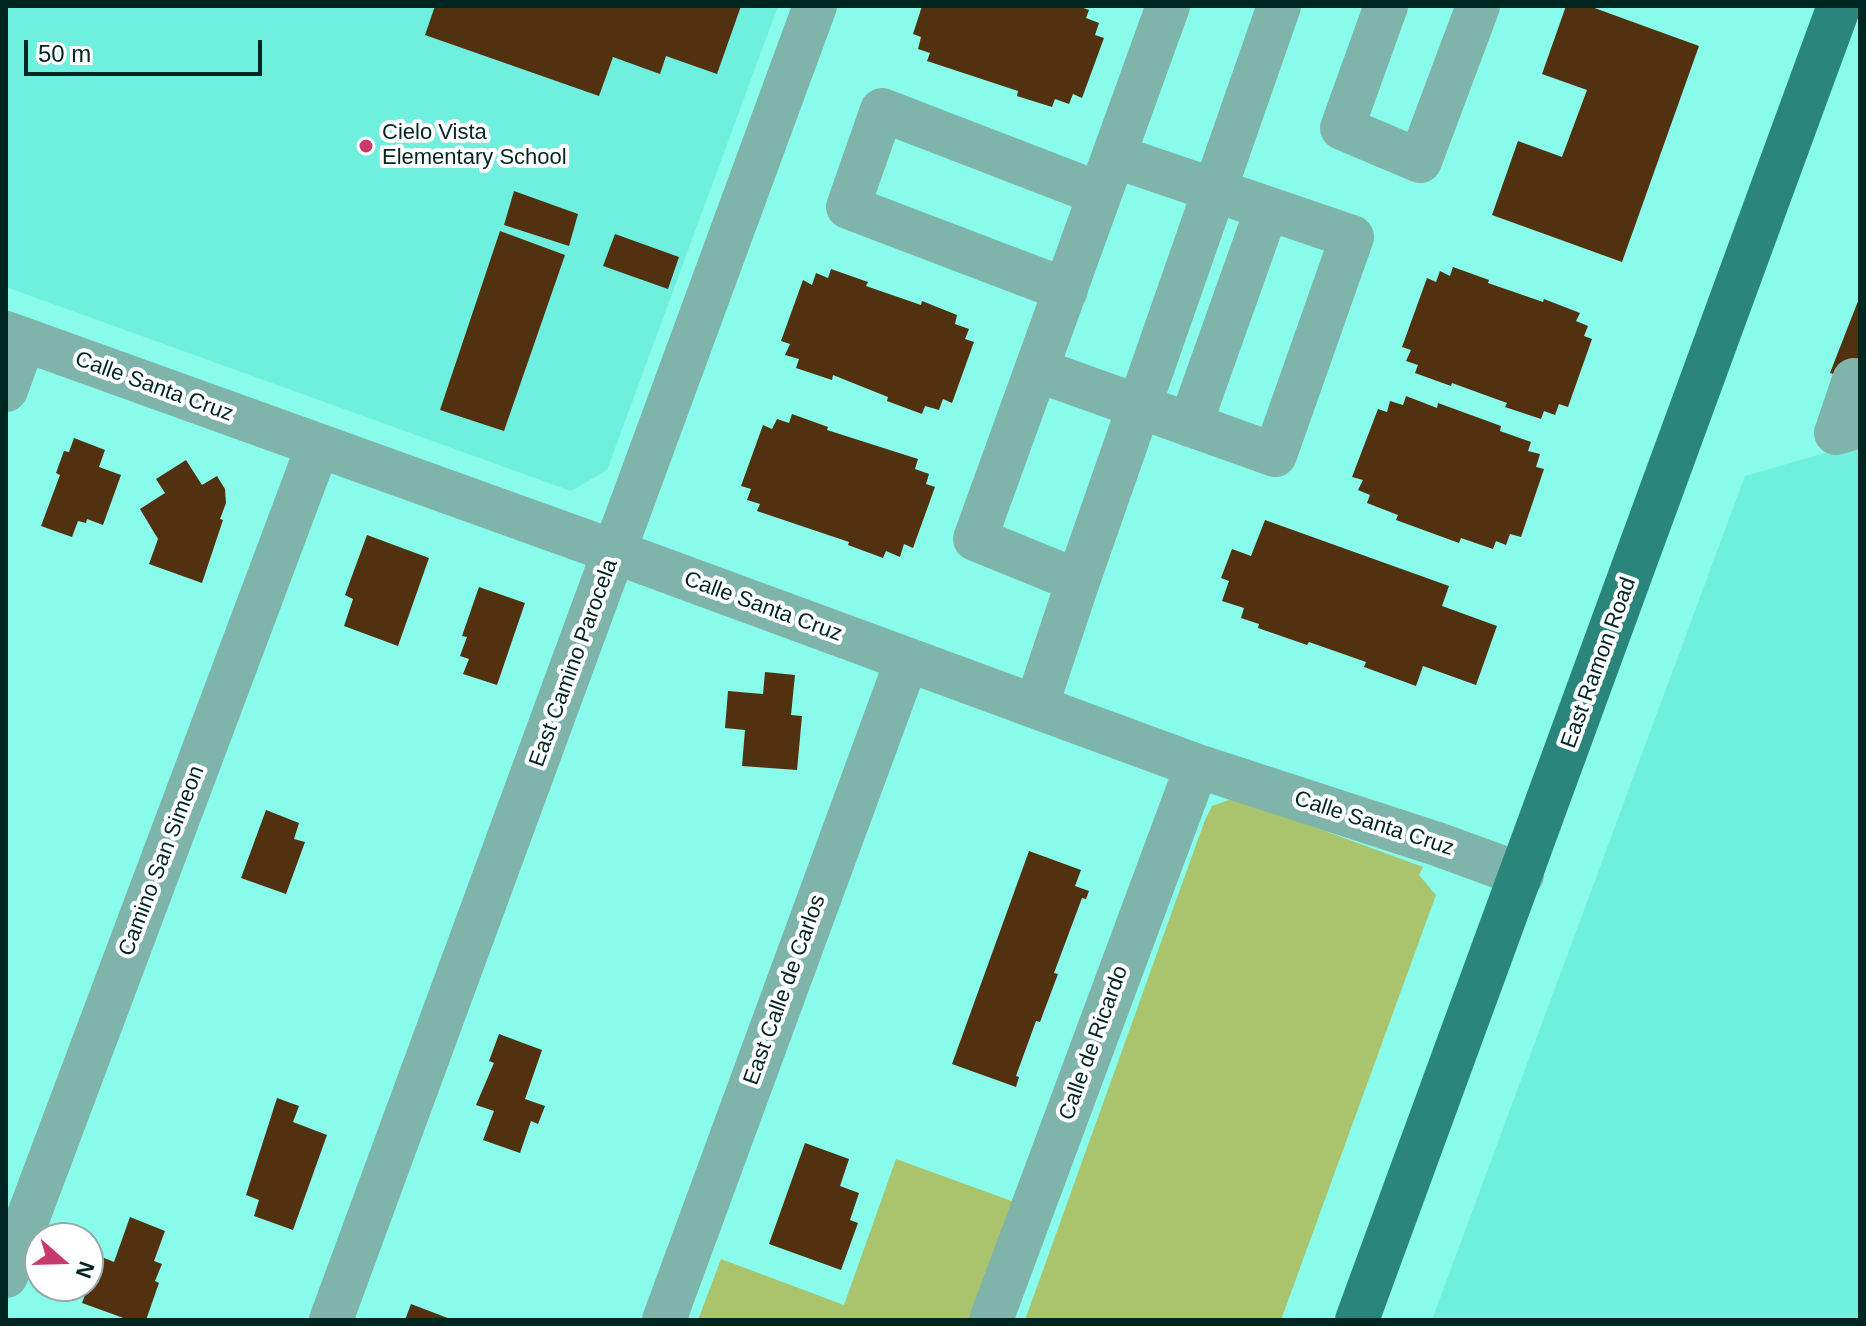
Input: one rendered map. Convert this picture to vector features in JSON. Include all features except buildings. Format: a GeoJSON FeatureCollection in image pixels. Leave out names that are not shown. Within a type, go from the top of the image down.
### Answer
{"type":"FeatureCollection","features":[{"type":"Feature","properties":{"kind":"main road","name":"East Ramon Road"},"geometry":{"type":"LineString","coordinates":[[1357,1320],[1839,6]]}},
{"type":"Feature","properties":{"kind":"street","name":"East Camino Parocela"},"geometry":{"type":"LineString","coordinates":[[331,1320],[815,6]]}},
{"type":"Feature","properties":{"kind":"street"},"geometry":{"type":"LineString","coordinates":[[1078,581],[975,539],[1168,6]]}},
{"type":"Feature","properties":{"kind":"street"},"geometry":{"type":"LineString","coordinates":[[1036,707],[1279,6]]}},
{"type":"Feature","properties":{"kind":"street"},"geometry":{"type":"LineString","coordinates":[[1386,6],[1342,128],[1420,161],[1478,6]]}},
{"type":"Feature","properties":{"kind":"street"},"geometry":{"type":"LineString","coordinates":[[1037,370],[1275,455],[1352,237],[1214,192],[1107,175],[882,110],[848,207],[1066,290]]}},
{"type":"Feature","properties":{"kind":"street"},"geometry":{"type":"LineString","coordinates":[[1190,425],[1267,209]]}},
{"type":"Feature","properties":{"kind":"street","name":"Calle Santa Cruz"},"geometry":{"type":"LineString","coordinates":[[15,337],[615,552],[1197,766],[1522,875]]}},
{"type":"Feature","properties":{"kind":"street"},"geometry":{"type":"LineString","coordinates":[[6,390],[15,337]]}},
{"type":"Feature","properties":{"kind":"street"},"geometry":{"type":"LineString","coordinates":[[1854,380],[1836,433],[1860,426]]}},
{"type":"Feature","properties":{"kind":"street","name":"Camino San Simeon"},"geometry":{"type":"LineString","coordinates":[[6,1276],[318,446]]}},
{"type":"Feature","properties":{"kind":"street","name":"East Calle de Carlos"},"geometry":{"type":"LineString","coordinates":[[664,1320],[907,660]]}},
{"type":"Feature","properties":{"kind":"street","name":"Calle de Ricardo"},"geometry":{"type":"LineString","coordinates":[[991,1320],[1197,766]]}},
{"type":"Feature","properties":{"kind":"shaded area","name":"Cielo Vista Elementary School"},"geometry":{"type":"Polygon","coordinates":[[[6,6],[778,6],[607,470],[571,491],[6,287],[6,6]]]}},
{"type":"Feature","properties":{"kind":"shaded area"},"geometry":{"type":"Polygon","coordinates":[[[1860,443],[1860,1320],[1432,1320],[1745,476],[1860,443]]]}},
{"type":"Feature","properties":{"kind":"shaded area"},"geometry":{"type":"Polygon","coordinates":[[[1235,798],[1423,867],[1419,875],[1436,895],[1281,1320],[1025,1320],[1205,820],[1212,806],[1235,798]]]}},
{"type":"Feature","properties":{"kind":"shaded area"},"geometry":{"type":"Polygon","coordinates":[[[896,1159],[1017,1203],[974,1320],[698,1320],[721,1259],[844,1305],[896,1159]]]}},
{"type":"Feature","properties":{"kind":"place","name":"Cielo Vista Elementary School"},"geometry":{"type":"Point","coordinates":[366,146]}}]}
